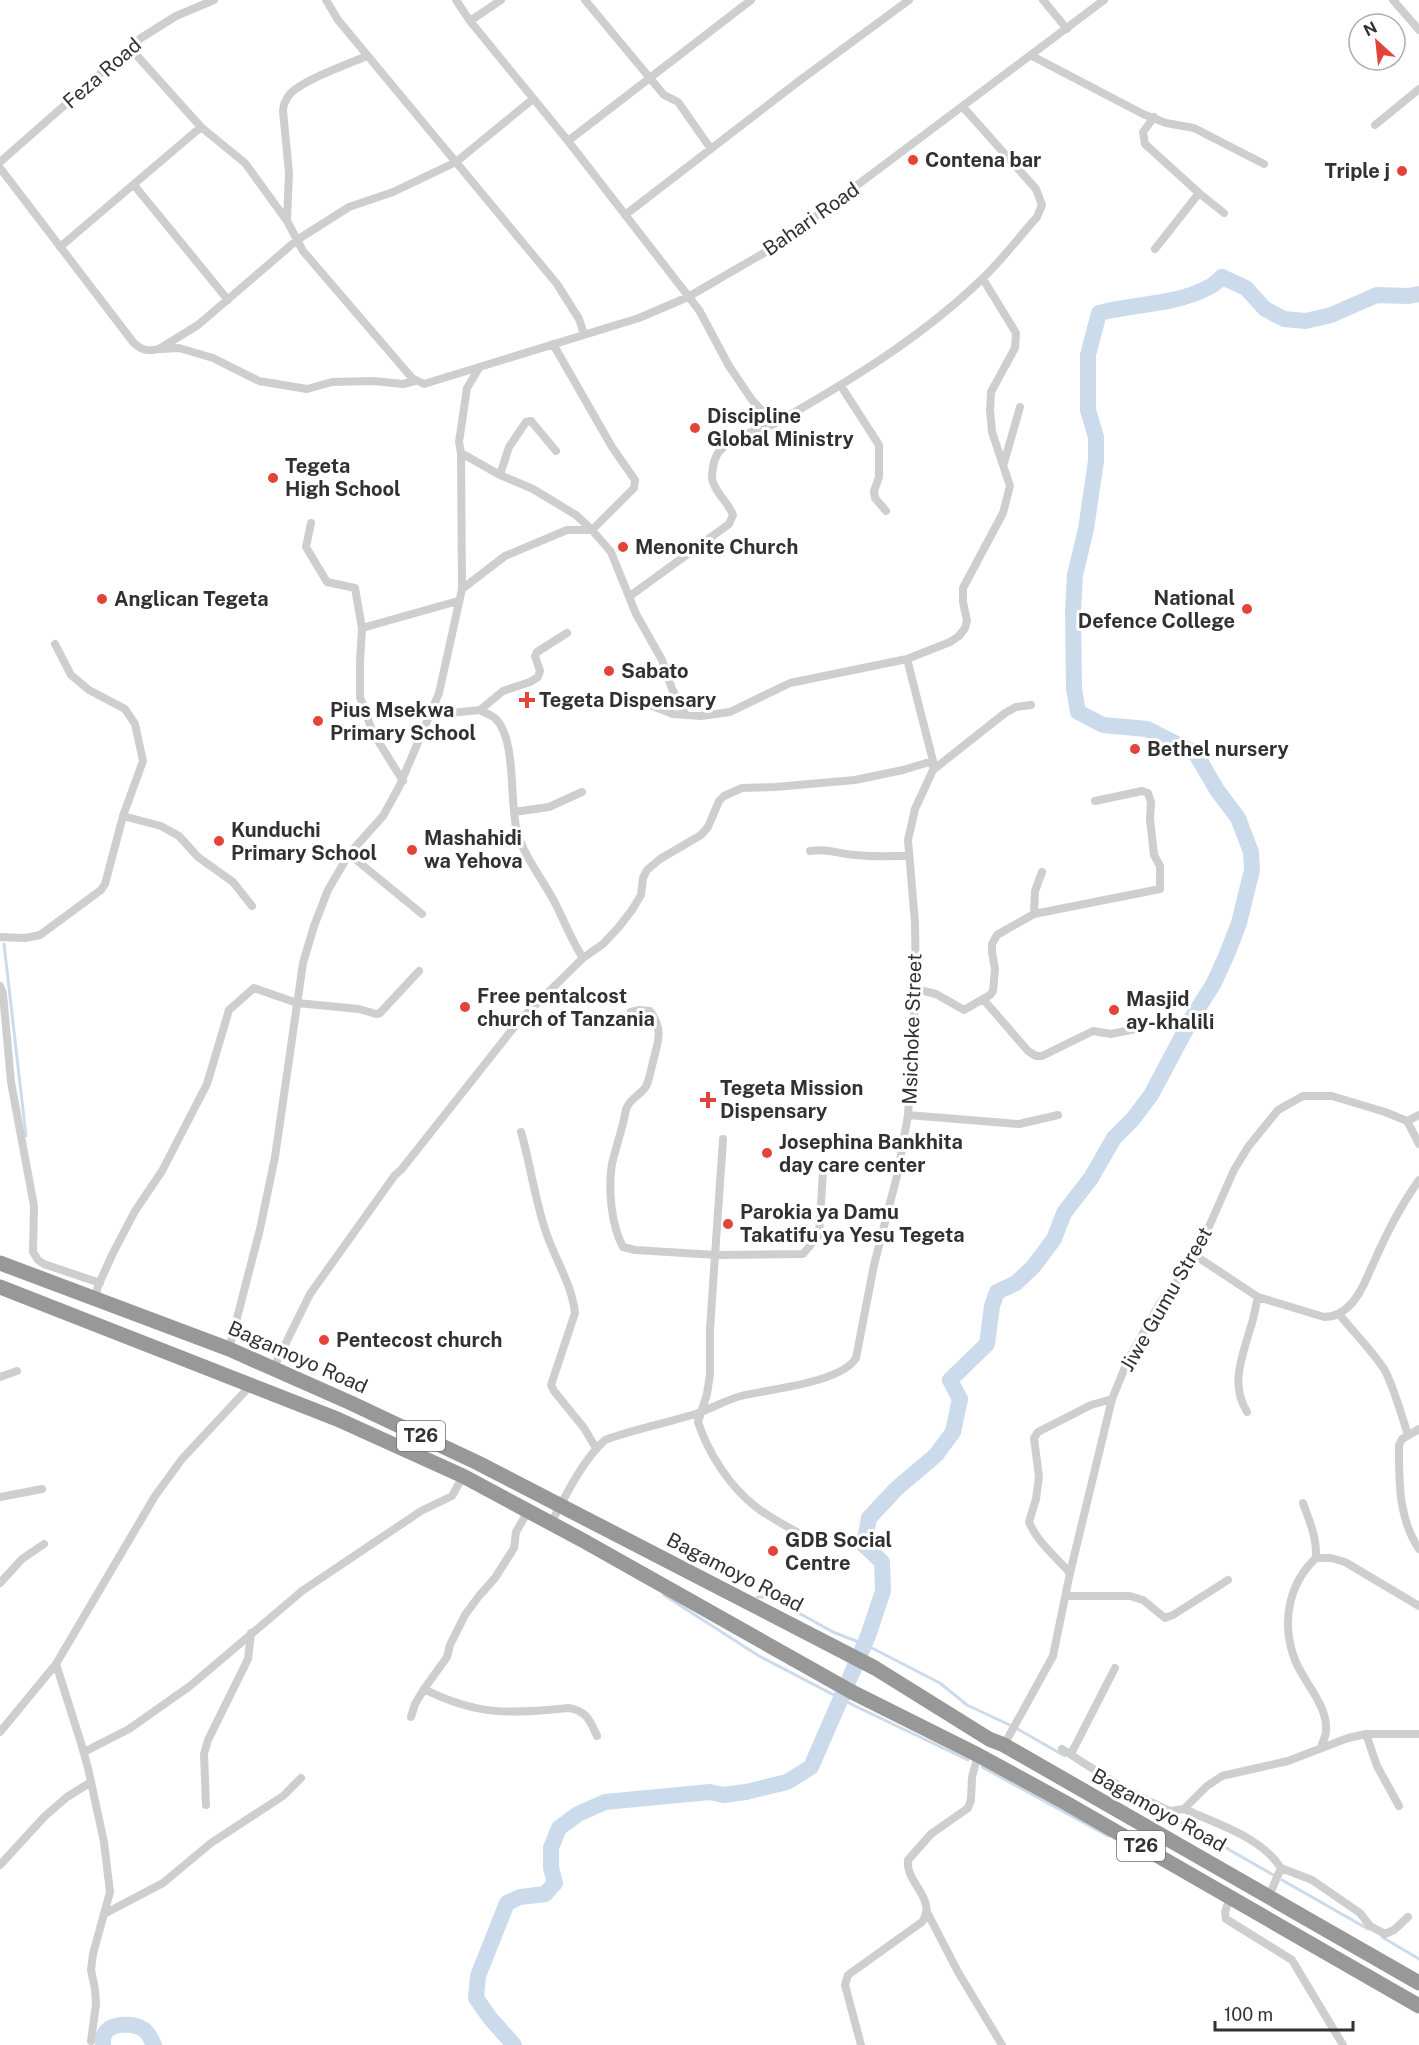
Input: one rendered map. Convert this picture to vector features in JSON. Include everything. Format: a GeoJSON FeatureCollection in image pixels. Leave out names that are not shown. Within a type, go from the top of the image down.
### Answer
{"type":"FeatureCollection","features":[{"type":"Feature","properties":{"kind":"highway","name":"Bagamoyo Road"},"geometry":{"type":"LineString","coordinates":[[0,1263],[229,1349],[478,1463],[875,1668],[989,1739],[1004,1745],[1419,1983]]}},
{"type":"Feature","properties":{"kind":"highway","name":"Bagamoyo Road"},"geometry":{"type":"LineString","coordinates":[[0,1287],[338,1419],[463,1476],[812,1670],[978,1755],[1419,2006]]}},
{"type":"Feature","properties":{"kind":"street","name":"Feza Road"},"geometry":{"type":"LineString","coordinates":[[0,162],[141,38],[176,16],[214,0]]}},
{"type":"Feature","properties":{"kind":"street"},"geometry":{"type":"LineString","coordinates":[[326,0],[338,20],[367,56],[557,284],[579,319],[584,334]]}},
{"type":"Feature","properties":{"kind":"street"},"geometry":{"type":"LineString","coordinates":[[456,0],[470,21],[568,141],[699,310],[735,375],[752,400],[774,424]]}},
{"type":"Feature","properties":{"kind":"street"},"geometry":{"type":"LineString","coordinates":[[470,21],[501,0]]}},
{"type":"Feature","properties":{"kind":"street"},"geometry":{"type":"LineString","coordinates":[[585,0],[664,95],[678,102],[711,149]]}},
{"type":"Feature","properties":{"kind":"street"},"geometry":{"type":"LineString","coordinates":[[568,141],[752,0]]}},
{"type":"Feature","properties":{"kind":"street"},"geometry":{"type":"LineString","coordinates":[[625,215],[909,0]]}},
{"type":"Feature","properties":{"kind":"street"},"geometry":{"type":"LineString","coordinates":[[1043,0],[1068,29]]}},
{"type":"Feature","properties":{"kind":"street","name":"Bahari Road"},"geometry":{"type":"LineString","coordinates":[[0,168],[134,342],[145,350],[179,348],[213,358],[259,381],[307,389],[332,382],[373,381],[403,384],[415,381],[428,383],[639,318],[688,297],[776,246],[1104,0]]}},
{"type":"Feature","properties":{"kind":"street"},"geometry":{"type":"LineString","coordinates":[[1393,0],[1419,30]]}},
{"type":"Feature","properties":{"kind":"street"},"geometry":{"type":"LineString","coordinates":[[130,48],[201,127],[244,163],[287,220],[303,251],[415,381]]}},
{"type":"Feature","properties":{"kind":"street"},"geometry":{"type":"LineString","coordinates":[[287,220],[289,173],[283,111],[285,101],[291,92],[303,85],[367,56]]}},
{"type":"Feature","properties":{"kind":"street"},"geometry":{"type":"LineString","coordinates":[[1032,56],[1143,114],[1166,123],[1194,128],[1264,164]]}},
{"type":"Feature","properties":{"kind":"street"},"geometry":{"type":"LineString","coordinates":[[1375,125],[1419,89]]}},
{"type":"Feature","properties":{"kind":"street"},"geometry":{"type":"LineString","coordinates":[[159,349],[198,325],[297,240],[349,207],[393,192],[456,162],[533,99]]}},
{"type":"Feature","properties":{"kind":"street"},"geometry":{"type":"LineString","coordinates":[[630,596],[729,524],[733,515],[730,507],[717,493],[712,479],[713,458],[727,442],[774,424],[841,386],[903,345],[983,279],[1037,217],[1042,205],[1036,189],[963,107]]}},
{"type":"Feature","properties":{"kind":"street"},"geometry":{"type":"LineString","coordinates":[[1154,117],[1143,132],[1145,144],[1224,213]]}},
{"type":"Feature","properties":{"kind":"street"},"geometry":{"type":"LineString","coordinates":[[60,247],[201,127]]}},
{"type":"Feature","properties":{"kind":"street"},"geometry":{"type":"LineString","coordinates":[[134,185],[228,300]]}},
{"type":"Feature","properties":{"kind":"street"},"geometry":{"type":"LineString","coordinates":[[1155,249],[1199,193]]}},
{"type":"Feature","properties":{"kind":"street"},"geometry":{"type":"LineString","coordinates":[[634,699],[673,714],[701,716],[730,712],[790,683],[908,659],[950,642],[965,628],[967,621],[963,588],[1003,513],[1010,486],[992,432],[990,410],[991,392],[1015,348],[1016,333],[983,279]]}},
{"type":"Feature","properties":{"kind":"street"},"geometry":{"type":"LineString","coordinates":[[462,589],[505,556],[567,530],[592,530],[634,488],[636,482],[612,447],[553,344]]}},
{"type":"Feature","properties":{"kind":"street"},"geometry":{"type":"LineString","coordinates":[[229,1349],[260,1229],[275,1157],[303,963],[314,926],[328,890],[350,854],[383,816],[403,781],[439,693],[462,589],[459,442],[467,388],[480,368]]}},
{"type":"Feature","properties":{"kind":"street"},"geometry":{"type":"LineString","coordinates":[[841,386],[879,445],[875,498],[886,511]]}},
{"type":"Feature","properties":{"kind":"street"},"geometry":{"type":"LineString","coordinates":[[1004,464],[1020,407]]}},
{"type":"Feature","properties":{"kind":"street"},"geometry":{"type":"LineString","coordinates":[[500,475],[509,447],[526,422],[531,421],[556,451]]}},
{"type":"Feature","properties":{"kind":"street"},"geometry":{"type":"LineString","coordinates":[[460,453],[500,475],[533,489],[576,515],[611,552],[636,614],[664,666],[672,689],[686,715]]}},
{"type":"Feature","properties":{"kind":"street"},"geometry":{"type":"LineString","coordinates":[[311,523],[306,547],[327,582],[355,588],[362,628],[360,697],[374,733],[403,781]]}},
{"type":"Feature","properties":{"kind":"street"},"geometry":{"type":"LineString","coordinates":[[362,628],[458,601]]}},
{"type":"Feature","properties":{"kind":"street"},"geometry":{"type":"LineString","coordinates":[[480,710],[503,691],[538,677],[540,670],[535,656],[537,652],[567,633]]}},
{"type":"Feature","properties":{"kind":"street"},"geometry":{"type":"LineString","coordinates":[[0,937],[25,938],[40,935],[101,890],[105,884],[123,816],[143,761],[135,724],[125,709],[90,690],[71,675],[55,644]]}},
{"type":"Feature","properties":{"kind":"street"},"geometry":{"type":"LineString","coordinates":[[908,659],[933,766]]}},
{"type":"Feature","properties":{"kind":"street"},"geometry":{"type":"LineString","coordinates":[[273,1370],[310,1294],[394,1175],[401,1170],[470,1086],[519,1021],[583,958],[603,944],[632,910],[641,895],[643,878],[647,870],[660,859],[701,835],[708,827],[719,801],[731,792],[742,788],[855,780],[933,766],[1005,713],[1016,707],[1032,705]]}},
{"type":"Feature","properties":{"kind":"street"},"geometry":{"type":"LineString","coordinates":[[430,715],[480,710],[494,717],[501,725],[509,755],[517,831],[583,958]]}},
{"type":"Feature","properties":{"kind":"street","name":"Msichoke Street"},"geometry":{"type":"LineString","coordinates":[[550,1523],[596,1448],[605,1440],[700,1412],[741,1396],[765,1393],[825,1377],[852,1366],[859,1351],[874,1265],[898,1172],[908,1115],[916,989],[915,923],[909,828],[933,766]]}},
{"type":"Feature","properties":{"kind":"street"},"geometry":{"type":"LineString","coordinates":[[916,989],[936,994],[964,1010],[990,995],[995,983],[992,944],[997,936],[1034,914],[1160,889],[1160,866],[1154,855],[1150,819],[1151,802],[1148,793],[1142,791],[1095,801]]}},
{"type":"Feature","properties":{"kind":"street"},"geometry":{"type":"LineString","coordinates":[[514,812],[549,807],[582,792]]}},
{"type":"Feature","properties":{"kind":"street"},"geometry":{"type":"LineString","coordinates":[[123,816],[161,826],[179,836],[198,857],[233,882],[252,906]]}},
{"type":"Feature","properties":{"kind":"street"},"geometry":{"type":"LineString","coordinates":[[810,851],[826,848],[832,852],[856,855],[909,856]]}},
{"type":"Feature","properties":{"kind":"street"},"geometry":{"type":"LineString","coordinates":[[350,854],[422,915]]}},
{"type":"Feature","properties":{"kind":"street"},"geometry":{"type":"LineString","coordinates":[[1034,914],[1035,891],[1042,872]]}},
{"type":"Feature","properties":{"kind":"street"},"geometry":{"type":"LineString","coordinates":[[95,1298],[129,1222],[162,1171],[207,1084],[229,1010],[254,988],[297,1003],[359,1009],[376,1014],[380,1013],[419,971]]}},
{"type":"Feature","properties":{"kind":"street"},"geometry":{"type":"LineString","coordinates":[[0,986],[3,994],[3,1043],[34,1206],[33,1252],[44,1264],[100,1283]]}},
{"type":"Feature","properties":{"kind":"street"},"geometry":{"type":"LineString","coordinates":[[983,999],[1028,1052],[1036,1056],[1042,1056],[1093,1031],[1111,1034],[1140,1028]]}},
{"type":"Feature","properties":{"kind":"street"},"geometry":{"type":"LineString","coordinates":[[631,1012],[650,1011],[656,1020],[660,1037],[650,1077],[644,1090],[630,1101],[626,1109],[612,1166],[612,1211],[615,1232],[623,1247],[635,1250],[716,1255],[803,1254],[819,1236],[823,1172]]}},
{"type":"Feature","properties":{"kind":"street","name":"Jiwe Gumu Street"},"geometry":{"type":"LineString","coordinates":[[1004,1745],[1053,1656],[1070,1573],[1112,1399],[1128,1360],[1160,1303],[1196,1256],[1234,1170],[1248,1147],[1278,1110],[1303,1096],[1332,1096],[1385,1112],[1407,1122]]}},
{"type":"Feature","properties":{"kind":"street"},"geometry":{"type":"LineString","coordinates":[[908,1115],[1019,1124],[1058,1115]]}},
{"type":"Feature","properties":{"kind":"street"},"geometry":{"type":"LineString","coordinates":[[1419,1115],[1407,1122],[1419,1144]]}},
{"type":"Feature","properties":{"kind":"street"},"geometry":{"type":"LineString","coordinates":[[521,1132],[542,1218],[562,1266],[573,1301],[574,1312],[551,1385],[584,1428],[596,1448]]}},
{"type":"Feature","properties":{"kind":"street"},"geometry":{"type":"LineString","coordinates":[[723,1139],[710,1329],[710,1374],[707,1394],[698,1422],[722,1470],[743,1496],[757,1508],[813,1541]]}},
{"type":"Feature","properties":{"kind":"street"},"geometry":{"type":"LineString","coordinates":[[1196,1256],[1258,1297],[1324,1317],[1339,1314],[1360,1293],[1407,1197],[1419,1180]]}},
{"type":"Feature","properties":{"kind":"street"},"geometry":{"type":"LineString","coordinates":[[1247,1412],[1240,1401],[1238,1388],[1240,1366],[1258,1297]]}},
{"type":"Feature","properties":{"kind":"street"},"geometry":{"type":"LineString","coordinates":[[1339,1314],[1374,1354],[1386,1372],[1408,1435]]}},
{"type":"Feature","properties":{"kind":"street"},"geometry":{"type":"LineString","coordinates":[[0,1377],[17,1371]]}},
{"type":"Feature","properties":{"kind":"street"},"geometry":{"type":"LineString","coordinates":[[0,1732],[56,1665],[155,1496],[182,1460],[251,1385]]}},
{"type":"Feature","properties":{"kind":"street"},"geometry":{"type":"LineString","coordinates":[[1070,1573],[1043,1545],[1029,1522],[1036,1499],[1040,1470],[1033,1446],[1034,1438],[1038,1432],[1073,1414],[1091,1405],[1112,1399]]}},
{"type":"Feature","properties":{"kind":"street"},"geometry":{"type":"LineString","coordinates":[[1419,1429],[1408,1435],[1399,1445],[1402,1509],[1419,1549]]}},
{"type":"Feature","properties":{"kind":"street"},"geometry":{"type":"LineString","coordinates":[[84,1752],[118,1736],[163,1706],[201,1677],[296,1596],[388,1532],[421,1511],[452,1496],[463,1476]]}},
{"type":"Feature","properties":{"kind":"street"},"geometry":{"type":"LineString","coordinates":[[0,1497],[42,1489]]}},
{"type":"Feature","properties":{"kind":"street"},"geometry":{"type":"LineString","coordinates":[[1303,1503],[1314,1529],[1317,1543],[1316,1558],[1297,1581],[1289,1603],[1290,1644],[1295,1661],[1325,1717],[1326,1732],[1321,1748]]}},
{"type":"Feature","properties":{"kind":"street"},"geometry":{"type":"LineString","coordinates":[[411,1717],[415,1704],[424,1689],[447,1657],[450,1645],[465,1616],[495,1578],[514,1548],[516,1532],[528,1511]]}},
{"type":"Feature","properties":{"kind":"street"},"geometry":{"type":"LineString","coordinates":[[0,1583],[22,1558],[44,1544]]}},
{"type":"Feature","properties":{"kind":"street"},"geometry":{"type":"LineString","coordinates":[[1316,1558],[1331,1558],[1345,1562],[1419,1606]]}},
{"type":"Feature","properties":{"kind":"street"},"geometry":{"type":"LineString","coordinates":[[1067,1596],[1130,1596],[1143,1600],[1165,1618],[1228,1580]]}},
{"type":"Feature","properties":{"kind":"street"},"geometry":{"type":"LineString","coordinates":[[207,1805],[204,1760],[208,1740],[248,1659],[251,1633]]}},
{"type":"Feature","properties":{"kind":"street"},"geometry":{"type":"LineString","coordinates":[[56,1665],[84,1752],[104,1842],[110,1892],[93,1954],[91,1970],[96,2004],[91,2041]]}},
{"type":"Feature","properties":{"kind":"street"},"geometry":{"type":"LineString","coordinates":[[1071,1754],[1115,1668]]}},
{"type":"Feature","properties":{"kind":"street"},"geometry":{"type":"LineString","coordinates":[[424,1689],[461,1705],[490,1712],[510,1713],[570,1708],[578,1710],[587,1716],[597,1736]]}},
{"type":"Feature","properties":{"kind":"street"},"geometry":{"type":"LineString","coordinates":[[1366,1734],[1377,1766],[1399,1806]]}},
{"type":"Feature","properties":{"kind":"street"},"geometry":{"type":"LineString","coordinates":[[1184,1809],[1207,1786],[1222,1776],[1310,1754],[1348,1737],[1366,1734],[1419,1734]]}},
{"type":"Feature","properties":{"kind":"street"},"geometry":{"type":"LineString","coordinates":[[1062,1749],[1126,1790],[1170,1811],[1184,1809],[1256,1843],[1274,1857],[1281,1868],[1312,1880],[1360,1913],[1370,1926],[1385,1934],[1394,1930],[1408,1917]]}},
{"type":"Feature","properties":{"kind":"street"},"geometry":{"type":"LineString","coordinates":[[978,1755],[972,1776],[971,1800],[968,1808],[930,1834],[908,1860],[909,1870],[926,1901],[927,1912],[958,1972],[1002,2045]]}},
{"type":"Feature","properties":{"kind":"street"},"geometry":{"type":"LineString","coordinates":[[105,1914],[163,1883],[211,1843],[283,1796],[301,1778]]}},
{"type":"Feature","properties":{"kind":"street"},"geometry":{"type":"LineString","coordinates":[[0,1865],[45,1816],[90,1782]]}},
{"type":"Feature","properties":{"kind":"street"},"geometry":{"type":"LineString","coordinates":[[1269,1896],[1281,1868]]}},
{"type":"Feature","properties":{"kind":"street"},"geometry":{"type":"LineString","coordinates":[[1230,1897],[1225,1912],[1227,1919],[1292,1960],[1344,2045]]}},
{"type":"Feature","properties":{"kind":"street"},"geometry":{"type":"LineString","coordinates":[[861,2045],[845,1985],[848,1975],[922,1922],[927,1912]]}},
{"type":"Feature","properties":{"kind":"waterway"},"geometry":{"type":"LineString","coordinates":[[514,2045],[476,1998],[478,1976],[507,1903],[520,1897],[545,1894],[555,1883],[551,1868],[551,1848],[559,1828],[578,1814],[605,1802],[710,1792],[723,1795],[746,1792],[787,1782],[811,1767],[868,1636],[883,1591],[882,1562],[864,1545],[869,1518],[896,1489],[936,1455],[953,1432],[960,1399],[950,1380],[987,1344],[992,1306],[997,1292],[1016,1283],[1033,1267],[1054,1239],[1064,1213],[1091,1178],[1114,1138],[1133,1119],[1151,1095],[1193,1016],[1214,983],[1239,923],[1252,870],[1251,852],[1238,818],[1217,790],[1196,754],[1147,729],[1103,725],[1078,712],[1074,689],[1073,611],[1075,575],[1086,529],[1096,461],[1096,437],[1088,410],[1088,355],[1099,313],[1195,294],[1222,277],[1246,288],[1265,309],[1284,319],[1306,321],[1331,315],[1377,295],[1419,294]]}},
{"type":"Feature","properties":{"kind":"waterway"},"geometry":{"type":"LineString","coordinates":[[4,944],[26,1136]]}},
{"type":"Feature","properties":{"kind":"waterway"},"geometry":{"type":"LineString","coordinates":[[664,1595],[759,1656],[855,1706],[968,1760]]}},
{"type":"Feature","properties":{"kind":"waterway"},"geometry":{"type":"LineString","coordinates":[[757,1597],[770,1597],[833,1632],[866,1645],[940,1683],[967,1705],[1014,1727],[1065,1756]]}},
{"type":"Feature","properties":{"kind":"waterway"},"geometry":{"type":"LineString","coordinates":[[982,1767],[1108,1836]]}},
{"type":"Feature","properties":{"kind":"waterway"},"geometry":{"type":"LineString","coordinates":[[1165,1813],[1275,1876]]}},
{"type":"Feature","properties":{"kind":"waterway"},"geometry":{"type":"LineString","coordinates":[[1282,1880],[1368,1929]]}},
{"type":"Feature","properties":{"kind":"waterway"},"geometry":{"type":"LineString","coordinates":[[1382,1937],[1419,1959]]}},
{"type":"Feature","properties":{"kind":"waterway"},"geometry":{"type":"LineString","coordinates":[[103,2045],[107,2031],[122,2025],[139,2027],[150,2036],[154,2045]]}},
{"type":"Feature","properties":{"kind":"place","name":"Contena bar"},"geometry":{"type":"Point","coordinates":[913,160]}},
{"type":"Feature","properties":{"kind":"place","name":"Triple j"},"geometry":{"type":"Point","coordinates":[1402,171]}},
{"type":"Feature","properties":{"kind":"place","name":"Discipline Global Ministry"},"geometry":{"type":"Point","coordinates":[695,428]}},
{"type":"Feature","properties":{"kind":"place","name":"Tegeta High School"},"geometry":{"type":"Point","coordinates":[273,478]}},
{"type":"Feature","properties":{"kind":"place","name":"Menonite Church"},"geometry":{"type":"Point","coordinates":[623,547]}},
{"type":"Feature","properties":{"kind":"place","name":"Anglican Tegeta"},"geometry":{"type":"Point","coordinates":[102,599]}},
{"type":"Feature","properties":{"kind":"place","name":"National Defence College"},"geometry":{"type":"Point","coordinates":[1247,609]}},
{"type":"Feature","properties":{"kind":"place","name":"Sabato"},"geometry":{"type":"Point","coordinates":[609,671]}},
{"type":"Feature","properties":{"kind":"place","name":"Tegeta Dispensary"},"geometry":{"type":"Point","coordinates":[527,700]}},
{"type":"Feature","properties":{"kind":"place","name":"Pius Msekwa Primary School"},"geometry":{"type":"Point","coordinates":[318,721]}},
{"type":"Feature","properties":{"kind":"place","name":"Bethel nursery"},"geometry":{"type":"Point","coordinates":[1135,749]}},
{"type":"Feature","properties":{"kind":"place","name":"Kunduchi Primary School"},"geometry":{"type":"Point","coordinates":[219,841]}},
{"type":"Feature","properties":{"kind":"place","name":"Mashahidi wa Yehova"},"geometry":{"type":"Point","coordinates":[412,850]}},
{"type":"Feature","properties":{"kind":"place","name":"Free pentalcost church of Tanzania"},"geometry":{"type":"Point","coordinates":[465,1007]}},
{"type":"Feature","properties":{"kind":"place","name":"Masjid ay-khalili"},"geometry":{"type":"Point","coordinates":[1114,1010]}},
{"type":"Feature","properties":{"kind":"place","name":"Tegeta Mission Dispensary"},"geometry":{"type":"Point","coordinates":[708,1100]}},
{"type":"Feature","properties":{"kind":"place","name":"Josephina Bankhita day care center"},"geometry":{"type":"Point","coordinates":[767,1153]}},
{"type":"Feature","properties":{"kind":"place","name":"Parokia ya Damu Takatifu ya Yesu Tegeta"},"geometry":{"type":"Point","coordinates":[728,1224]}},
{"type":"Feature","properties":{"kind":"place","name":"Pentecost church"},"geometry":{"type":"Point","coordinates":[324,1340]}},
{"type":"Feature","properties":{"kind":"place","name":"GDB Social Centre"},"geometry":{"type":"Point","coordinates":[773,1551]}}]}
